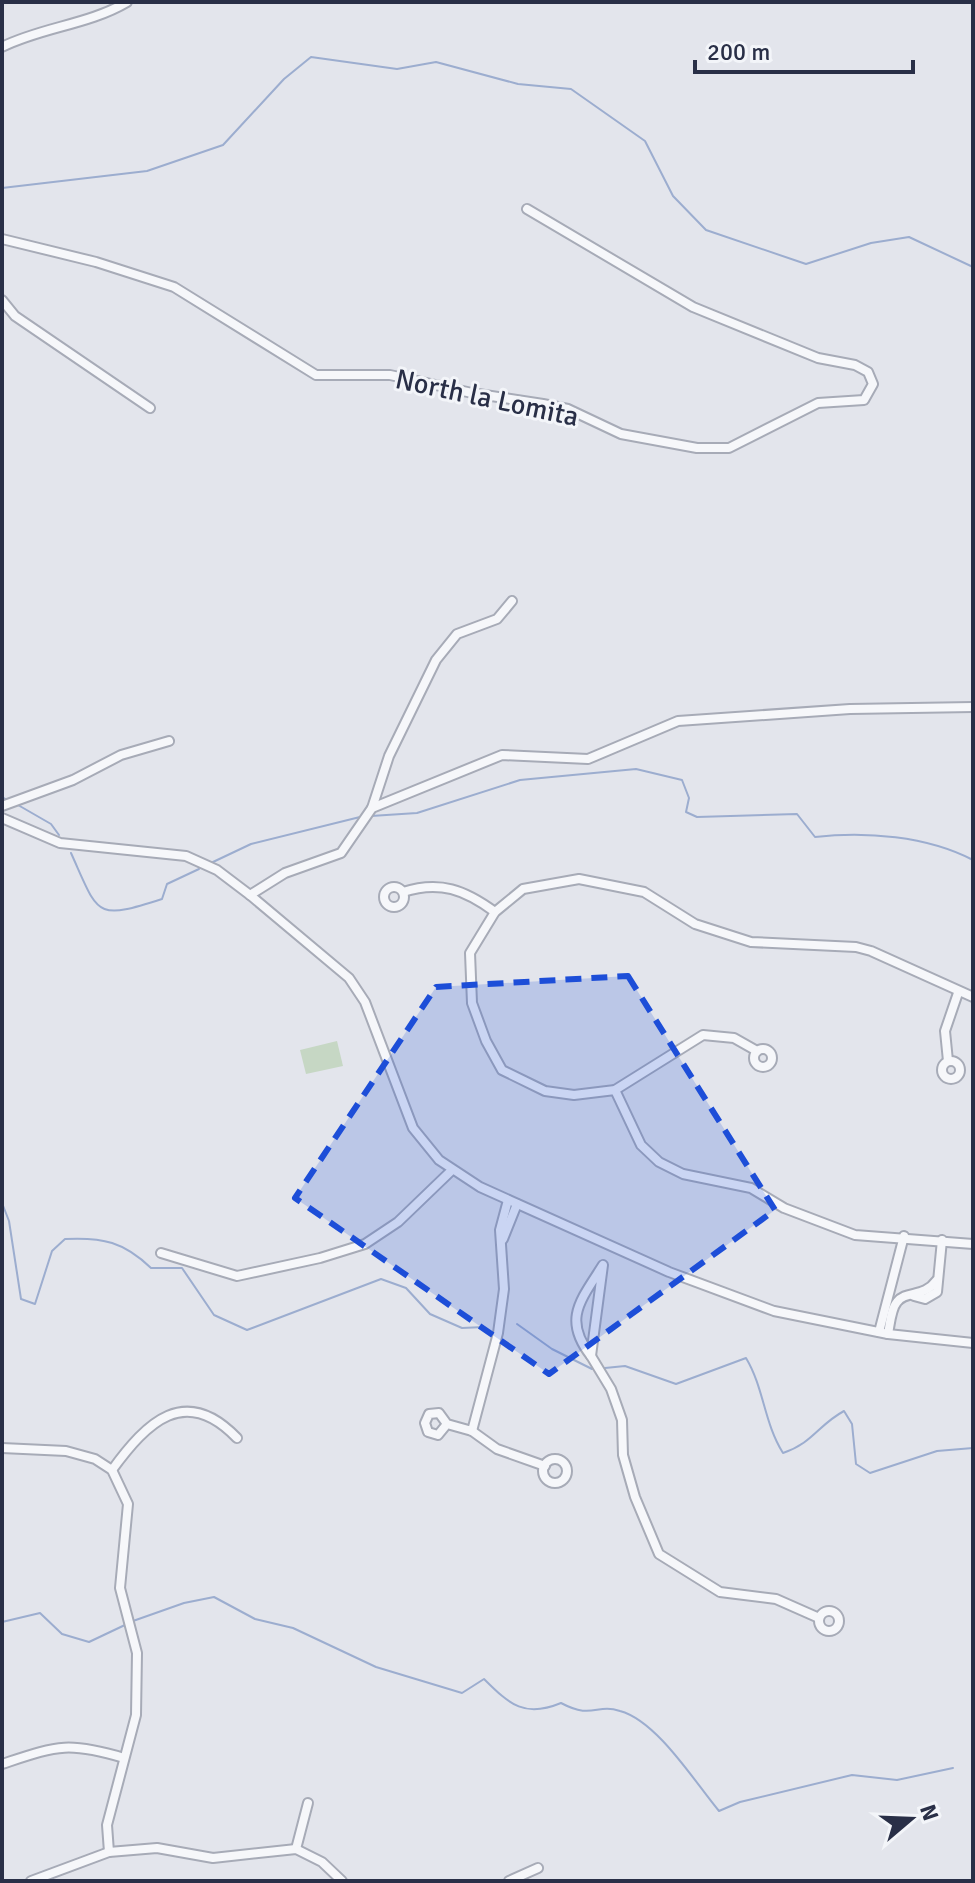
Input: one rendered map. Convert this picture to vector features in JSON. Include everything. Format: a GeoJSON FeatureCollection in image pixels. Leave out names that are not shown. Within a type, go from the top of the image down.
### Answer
{"type":"FeatureCollection","features":[{"type":"Feature","properties":{"kind":"street"},"geometry":{"type":"LineString","coordinates":[[2,47],[42,29],[93,17],[127,2]]}},
{"type":"Feature","properties":{"kind":"street","name":"North la Lomita"},"geometry":{"type":"LineString","coordinates":[[2,239],[96,262],[174,287],[316,375],[390,375],[472,393],[543,404],[568,409],[621,434],[697,448],[729,448],[818,403],[864,400],[873,384],[868,372],[855,365],[818,358],[693,307],[527,209]]}},
{"type":"Feature","properties":{"kind":"street"},"geometry":{"type":"LineString","coordinates":[[2,300],[15,316],[150,408]]}},
{"type":"Feature","properties":{"kind":"street"},"geometry":{"type":"LineString","coordinates":[[250,895],[285,873],[341,853],[372,808],[389,756],[436,660],[457,634],[497,619],[512,601]]}},
{"type":"Feature","properties":{"kind":"street"},"geometry":{"type":"LineString","coordinates":[[372,808],[502,755],[588,759],[678,721],[850,709],[973,707]]}},
{"type":"Feature","properties":{"kind":"street"},"geometry":{"type":"LineString","coordinates":[[2,806],[73,780],[121,755],[169,741]]}},
{"type":"Feature","properties":{"kind":"street"},"geometry":{"type":"LineString","coordinates":[[2,818],[60,843],[186,856],[217,870],[250,895],[349,978],[365,1002],[413,1128],[452,1170],[508,1200],[609,1246],[681,1277],[774,1311],[883,1333],[973,1343]]}},
{"type":"Feature","properties":{"kind":"street"},"geometry":{"type":"LineString","coordinates":[[757,1051],[734,1038],[703,1035],[615,1090],[558,1094],[502,1070],[472,1003],[470,953],[495,912],[523,889],[579,879],[644,892],[695,924],[751,942],[849,946],[871,951],[901,962],[958,993],[973,997]]}},
{"type":"Feature","properties":{"kind":"street"},"geometry":{"type":"LineString","coordinates":[[403,892],[417,887],[447,886],[475,897],[495,912]]}},
{"type":"Feature","properties":{"kind":"street"},"geometry":{"type":"LineString","coordinates":[[948,1061],[945,1031],[958,993]]}},
{"type":"Feature","properties":{"kind":"street"},"geometry":{"type":"LineString","coordinates":[[615,1090],[641,1145],[683,1174],[751,1188],[784,1208],[855,1235],[904,1236],[973,1244]]}},
{"type":"Feature","properties":{"kind":"street"},"geometry":{"type":"LineString","coordinates":[[161,1253],[237,1276],[320,1258],[365,1244],[398,1222],[452,1170]]}},
{"type":"Feature","properties":{"kind":"street"},"geometry":{"type":"LineString","coordinates":[[472,1431],[498,1333],[504,1289],[500,1230],[508,1200]]}},
{"type":"Feature","properties":{"kind":"street"},"geometry":{"type":"LineString","coordinates":[[503,1240],[517,1204]]}},
{"type":"Feature","properties":{"kind":"street"},"geometry":{"type":"LineString","coordinates":[[883,1333],[904,1236]]}},
{"type":"Feature","properties":{"kind":"street"},"geometry":{"type":"LineString","coordinates":[[883,1333],[895,1304],[930,1289],[936,1281],[942,1240]]}},
{"type":"Feature","properties":{"kind":"street"},"geometry":{"type":"LineString","coordinates":[[591,1356],[603,1265],[609,1246]]}},
{"type":"Feature","properties":{"kind":"street"},"geometry":{"type":"LineString","coordinates":[[603,1265],[582,1299],[573,1324],[579,1340],[611,1389],[622,1420],[623,1455],[635,1497],[659,1554],[720,1592],[776,1599],[819,1618]]}},
{"type":"Feature","properties":{"kind":"street"},"geometry":{"type":"LineString","coordinates":[[112,1470],[135,1438],[156,1421],[174,1413],[188,1411],[213,1417],[237,1438]]}},
{"type":"Feature","properties":{"kind":"street"},"geometry":{"type":"LineString","coordinates":[[447,1424],[472,1431],[497,1449],[545,1466]]}},
{"type":"Feature","properties":{"kind":"street"},"geometry":{"type":"LineString","coordinates":[[2,1448],[66,1451],[95,1459],[112,1470],[128,1504],[120,1562],[120,1588],[137,1653],[136,1715],[107,1825],[109,1852]]}},
{"type":"Feature","properties":{"kind":"street"},"geometry":{"type":"LineString","coordinates":[[2,1764],[53,1746],[84,1746],[124,1758]]}},
{"type":"Feature","properties":{"kind":"street"},"geometry":{"type":"LineString","coordinates":[[296,1849],[308,1803]]}},
{"type":"Feature","properties":{"kind":"street"},"geometry":{"type":"LineString","coordinates":[[31,1881],[109,1852],[157,1848],[213,1858],[296,1849],[322,1862],[342,1881]]}},
{"type":"Feature","properties":{"kind":"street"},"geometry":{"type":"LineString","coordinates":[[509,1881],[538,1868]]}},
{"type":"Feature","properties":{"kind":"highlighted area"},"geometry":{"type":"Polygon","coordinates":[[[628,976],[775,1210],[549,1374],[295,1198],[436,987],[628,976]]]}},
{"type":"Feature","properties":{"kind":"green space"},"geometry":{"type":"Polygon","coordinates":[[[337,1041],[343,1066],[306,1074],[300,1050],[337,1041]]]}},
{"type":"Feature","properties":{"kind":"waterway"},"geometry":{"type":"LineString","coordinates":[[2,188],[147,171],[223,145],[284,79],[311,57],[397,69],[436,62],[518,84],[571,89],[645,141],[673,196],[706,230],[806,264],[871,243],[909,237],[973,267]]}},
{"type":"Feature","properties":{"kind":"waterway"},"geometry":{"type":"LineString","coordinates":[[371,816],[417,813],[520,780],[636,769],[682,780],[689,798],[686,812],[697,817],[797,814],[815,837],[896,837],[936,845],[973,860]]}},
{"type":"Feature","properties":{"kind":"waterway"},"geometry":{"type":"LineString","coordinates":[[2,797],[9,801]]}},
{"type":"Feature","properties":{"kind":"waterway"},"geometry":{"type":"LineString","coordinates":[[18,805],[51,824],[59,835]]}},
{"type":"Feature","properties":{"kind":"waterway"},"geometry":{"type":"LineString","coordinates":[[213,862],[251,844],[360,817]]}},
{"type":"Feature","properties":{"kind":"waterway"},"geometry":{"type":"LineString","coordinates":[[71,853],[94,901],[102,908],[111,910],[123,910],[162,899],[167,884],[199,869]]}},
{"type":"Feature","properties":{"kind":"waterway"},"geometry":{"type":"LineString","coordinates":[[2,1203],[9,1221],[21,1299],[35,1304],[52,1251],[65,1239],[91,1239],[122,1247],[151,1268],[182,1268],[214,1315],[247,1330],[381,1279],[406,1288],[430,1314],[462,1328],[484,1327]]}},
{"type":"Feature","properties":{"kind":"waterway"},"geometry":{"type":"LineString","coordinates":[[517,1324],[552,1349],[592,1369]]}},
{"type":"Feature","properties":{"kind":"waterway"},"geometry":{"type":"LineString","coordinates":[[605,1368],[625,1366],[676,1384],[746,1358],[783,1453],[802,1444],[844,1411],[852,1424],[856,1464],[870,1473],[937,1451],[973,1448]]}},
{"type":"Feature","properties":{"kind":"waterway"},"geometry":{"type":"LineString","coordinates":[[133,1621],[184,1603],[214,1597],[255,1619],[293,1628],[376,1667],[462,1693],[484,1679],[510,1702],[528,1709],[561,1703],[587,1711],[620,1711],[634,1717],[661,1739],[719,1811],[740,1802],[852,1775],[897,1780],[953,1768]]}},
{"type":"Feature","properties":{"kind":"waterway"},"geometry":{"type":"LineString","coordinates":[[2,1622],[40,1613],[62,1634],[89,1642],[127,1624]]}}]}
